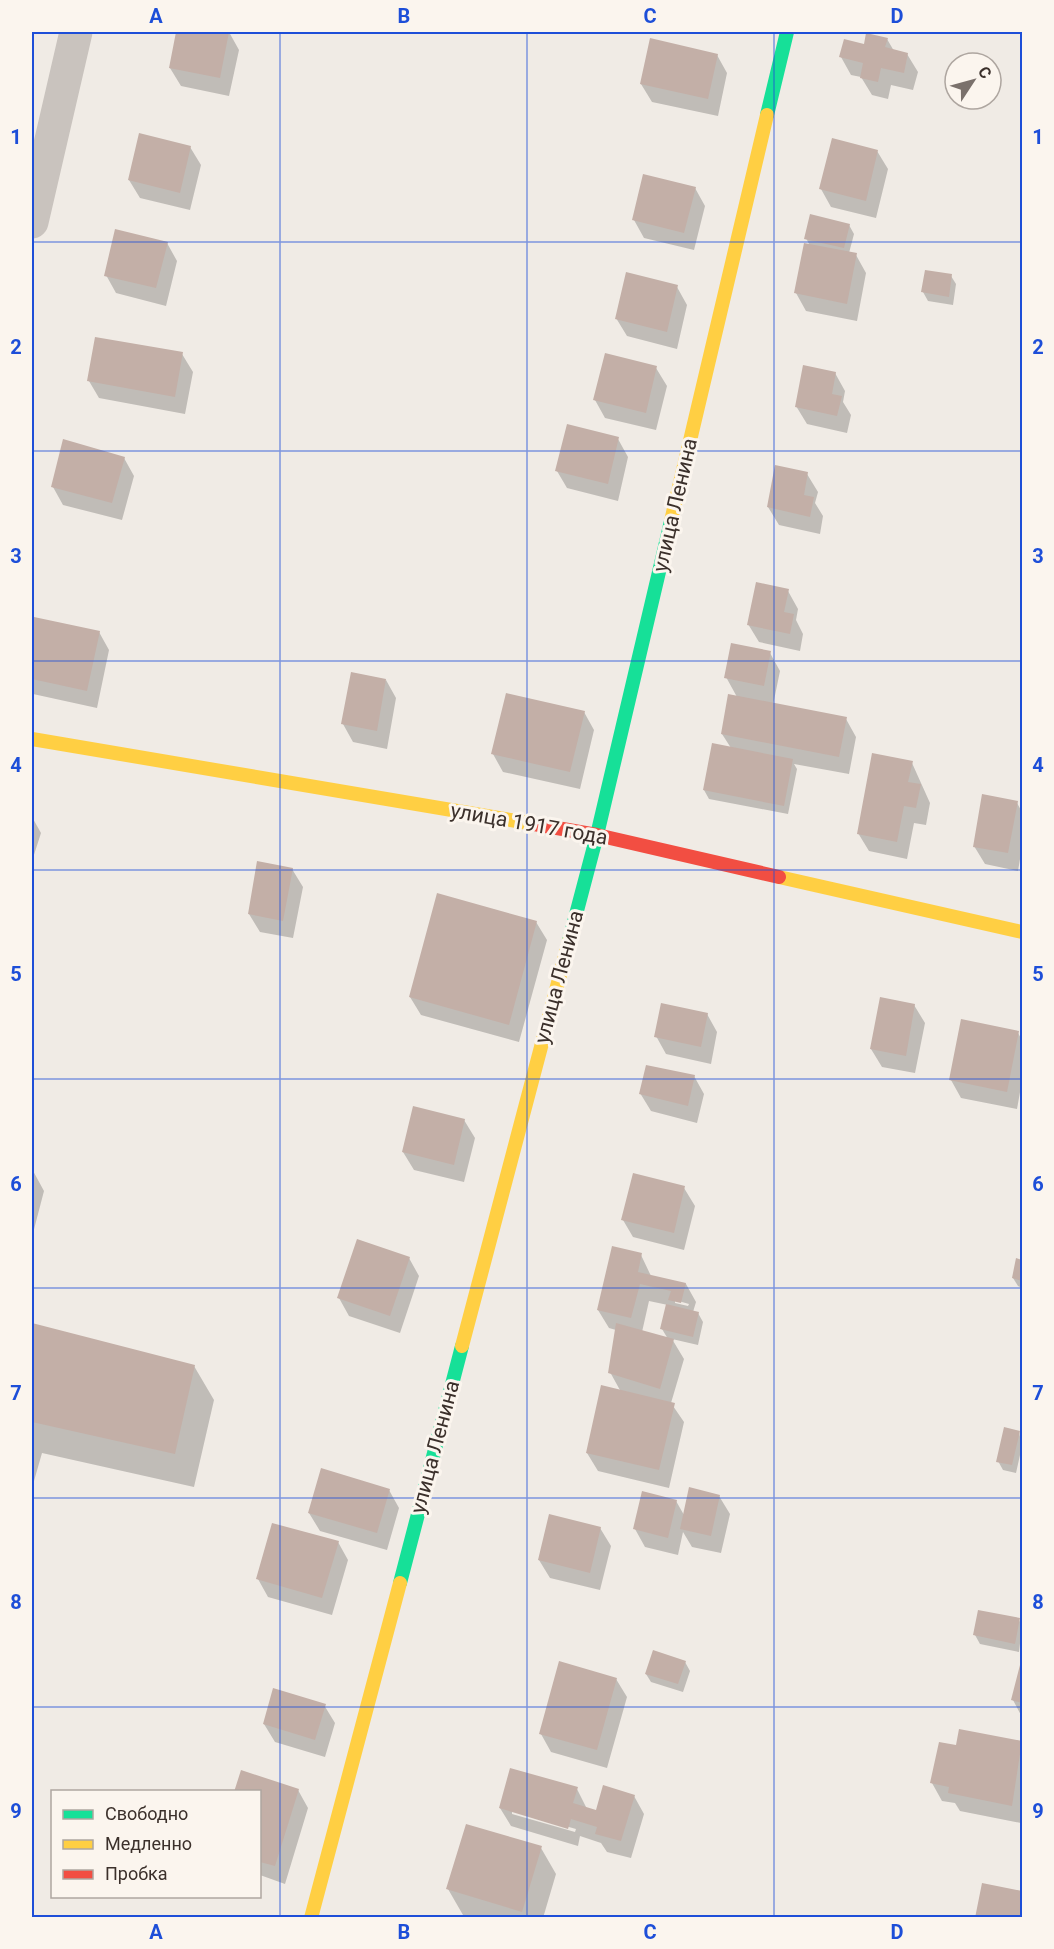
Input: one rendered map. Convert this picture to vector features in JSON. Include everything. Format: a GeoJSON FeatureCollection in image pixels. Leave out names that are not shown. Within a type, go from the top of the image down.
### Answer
{"type":"FeatureCollection","features":[{"type":"Feature","properties":{"kind":"street"},"geometry":{"type":"LineString","coordinates":[[32,222],[76,32]]}},
{"type":"Feature","properties":{"kind":"street","name":"улица Ленина"},"geometry":{"type":"LineString","coordinates":[[310,1917],[597,835],[788,32]]}},
{"type":"Feature","properties":{"kind":"street","name":"улица 1917 года"},"geometry":{"type":"LineString","coordinates":[[32,739],[597,835],[1023,932]]}},
{"type":"Feature","properties":{"kind":"building"},"geometry":{"type":"Polygon","coordinates":[[[176,32],[229,32],[220,78],[169,68],[176,32]]]}},
{"type":"Feature","properties":{"kind":"building"},"geometry":{"type":"Polygon","coordinates":[[[866,33],[888,38],[885,47],[908,53],[904,73],[881,68],[878,82],[860,78],[863,63],[839,57],[844,39],[864,44],[866,33]]]}},
{"type":"Feature","properties":{"kind":"building"},"geometry":{"type":"Polygon","coordinates":[[[650,38],[718,54],[708,99],[640,84],[650,38]]]}},
{"type":"Feature","properties":{"kind":"building"},"geometry":{"type":"Polygon","coordinates":[[[139,133],[191,146],[180,193],[128,180],[139,133]]]}},
{"type":"Feature","properties":{"kind":"building"},"geometry":{"type":"Polygon","coordinates":[[[832,138],[878,150],[866,201],[819,189],[832,138]]]}},
{"type":"Feature","properties":{"kind":"building"},"geometry":{"type":"Polygon","coordinates":[[[643,174],[696,187],[684,233],[632,220],[643,174]]]}},
{"type":"Feature","properties":{"kind":"building"},"geometry":{"type":"Polygon","coordinates":[[[810,214],[850,224],[844,248],[804,239],[810,214]]]}},
{"type":"Feature","properties":{"kind":"building"},"geometry":{"type":"Polygon","coordinates":[[[115,229],[168,242],[156,288],[104,276],[115,229]]]}},
{"type":"Feature","properties":{"kind":"building"},"geometry":{"type":"Polygon","coordinates":[[[804,243],[857,253],[847,304],[794,293],[804,243]]]}},
{"type":"Feature","properties":{"kind":"building"},"geometry":{"type":"Polygon","coordinates":[[[925,270],[952,274],[949,297],[921,292],[925,270]]]}},
{"type":"Feature","properties":{"kind":"building"},"geometry":{"type":"Polygon","coordinates":[[[626,272],[678,285],[667,332],[615,319],[626,272]]]}},
{"type":"Feature","properties":{"kind":"building"},"geometry":{"type":"Polygon","coordinates":[[[95,337],[183,352],[175,397],[87,381],[95,337]]]}},
{"type":"Feature","properties":{"kind":"building"},"geometry":{"type":"Polygon","coordinates":[[[605,353],[657,366],[646,413],[593,400],[605,353]]]}},
{"type":"Feature","properties":{"kind":"building"},"geometry":{"type":"Polygon","coordinates":[[[803,365],[836,372],[832,394],[842,396],[837,416],[795,407],[803,365]]]}},
{"type":"Feature","properties":{"kind":"building"},"geometry":{"type":"Polygon","coordinates":[[[567,424],[619,437],[608,484],[555,471],[567,424]]]}},
{"type":"Feature","properties":{"kind":"building"},"geometry":{"type":"Polygon","coordinates":[[[63,439],[125,457],[112,503],[51,487],[63,439]]]}},
{"type":"Feature","properties":{"kind":"building"},"geometry":{"type":"Polygon","coordinates":[[[775,465],[808,472],[804,495],[814,497],[810,517],[767,507],[775,465]]]}},
{"type":"Feature","properties":{"kind":"building"},"geometry":{"type":"Polygon","coordinates":[[[756,582],[789,589],[784,612],[794,614],[790,634],[747,625],[756,582]]]}},
{"type":"Feature","properties":{"kind":"building"},"geometry":{"type":"Polygon","coordinates":[[[34,617],[100,631],[87,691],[32,679],[34,617]]]}},
{"type":"Feature","properties":{"kind":"building"},"geometry":{"type":"Polygon","coordinates":[[[731,643],[771,651],[764,686],[724,678],[731,643]]]}},
{"type":"Feature","properties":{"kind":"building"},"geometry":{"type":"Polygon","coordinates":[[[351,672],[386,679],[377,731],[341,724],[351,672]]]}},
{"type":"Feature","properties":{"kind":"building"},"geometry":{"type":"Polygon","coordinates":[[[506,693],[585,711],[570,772],[491,754],[506,693]]]}},
{"type":"Feature","properties":{"kind":"building"},"geometry":{"type":"Polygon","coordinates":[[[728,694],[847,717],[839,757],[721,734],[728,694]]]}},
{"type":"Feature","properties":{"kind":"building"},"geometry":{"type":"Polygon","coordinates":[[[712,743],[793,759],[784,806],[703,790],[712,743]]]}},
{"type":"Feature","properties":{"kind":"building"},"geometry":{"type":"Polygon","coordinates":[[[872,753],[913,761],[908,782],[921,784],[916,808],[904,806],[897,842],[857,834],[872,753]]]}},
{"type":"Feature","properties":{"kind":"building"},"geometry":{"type":"Polygon","coordinates":[[[982,794],[1018,801],[1008,853],[973,847],[982,794]]]}},
{"type":"Feature","properties":{"kind":"building"},"geometry":{"type":"Polygon","coordinates":[[[257,861],[293,868],[283,921],[248,914],[257,861]]]}},
{"type":"Feature","properties":{"kind":"building"},"geometry":{"type":"Polygon","coordinates":[[[437,893],[537,921],[509,1025],[409,997],[437,893]]]}},
{"type":"Feature","properties":{"kind":"building"},"geometry":{"type":"Polygon","coordinates":[[[880,997],[915,1004],[906,1056],[870,1049],[880,997]]]}},
{"type":"Feature","properties":{"kind":"building"},"geometry":{"type":"Polygon","coordinates":[[[661,1003],[708,1013],[701,1047],[654,1037],[661,1003]]]}},
{"type":"Feature","properties":{"kind":"building"},"geometry":{"type":"Polygon","coordinates":[[[961,1019],[1019,1031],[1007,1092],[949,1080],[961,1019]]]}},
{"type":"Feature","properties":{"kind":"building"},"geometry":{"type":"Polygon","coordinates":[[[646,1065],[695,1075],[688,1106],[639,1094],[646,1065]]]}},
{"type":"Feature","properties":{"kind":"building"},"geometry":{"type":"Polygon","coordinates":[[[413,1106],[465,1119],[454,1165],[402,1152],[413,1106]]]}},
{"type":"Feature","properties":{"kind":"building"},"geometry":{"type":"Polygon","coordinates":[[[633,1173],[685,1186],[674,1233],[621,1220],[633,1173]]]}},
{"type":"Feature","properties":{"kind":"building"},"geometry":{"type":"Polygon","coordinates":[[[357,1239],[410,1257],[390,1316],[337,1298],[357,1239]]]}},
{"type":"Feature","properties":{"kind":"building"},"geometry":{"type":"Polygon","coordinates":[[[612,1246],[642,1253],[638,1272],[686,1283],[681,1303],[668,1300],[671,1291],[640,1284],[631,1318],[597,1310],[612,1246]]]}},
{"type":"Feature","properties":{"kind":"building"},"geometry":{"type":"Polygon","coordinates":[[[1016,1258],[1022,1260],[1022,1281],[1012,1278],[1016,1258]]]}},
{"type":"Feature","properties":{"kind":"building"},"geometry":{"type":"Polygon","coordinates":[[[666,1304],[699,1312],[693,1337],[660,1329],[666,1304]]]}},
{"type":"Feature","properties":{"kind":"building"},"geometry":{"type":"Polygon","coordinates":[[[32,1323],[195,1365],[175,1454],[32,1422],[32,1323]]]}},
{"type":"Feature","properties":{"kind":"building"},"geometry":{"type":"Polygon","coordinates":[[[616,1323],[674,1339],[660,1389],[608,1373],[616,1323]]]}},
{"type":"Feature","properties":{"kind":"building"},"geometry":{"type":"Polygon","coordinates":[[[601,1385],[675,1403],[659,1470],[586,1453],[601,1385]]]}},
{"type":"Feature","properties":{"kind":"building"},"geometry":{"type":"Polygon","coordinates":[[[1004,1427],[1020,1431],[1012,1465],[996,1462],[1004,1427]]]}},
{"type":"Feature","properties":{"kind":"building"},"geometry":{"type":"Polygon","coordinates":[[[321,1468],[390,1489],[377,1533],[308,1513],[321,1468]]]}},
{"type":"Feature","properties":{"kind":"building"},"geometry":{"type":"Polygon","coordinates":[[[689,1487],[720,1495],[711,1536],[680,1529],[689,1487]]]}},
{"type":"Feature","properties":{"kind":"building"},"geometry":{"type":"Polygon","coordinates":[[[642,1491],[677,1500],[668,1538],[633,1529],[642,1491]]]}},
{"type":"Feature","properties":{"kind":"building"},"geometry":{"type":"Polygon","coordinates":[[[549,1514],[601,1527],[590,1573],[538,1560],[549,1514]]]}},
{"type":"Feature","properties":{"kind":"building"},"geometry":{"type":"Polygon","coordinates":[[[272,1523],[339,1541],[322,1598],[256,1579],[272,1523]]]}},
{"type":"Feature","properties":{"kind":"building"},"geometry":{"type":"Polygon","coordinates":[[[978,1610],[1020,1618],[1015,1644],[973,1635],[978,1610]]]}},
{"type":"Feature","properties":{"kind":"building"},"geometry":{"type":"Polygon","coordinates":[[[653,1650],[686,1661],[678,1684],[645,1674],[653,1650]]]}},
{"type":"Feature","properties":{"kind":"building"},"geometry":{"type":"Polygon","coordinates":[[[559,1661],[617,1678],[597,1750],[539,1734],[559,1661]]]}},
{"type":"Feature","properties":{"kind":"building"},"geometry":{"type":"Polygon","coordinates":[[[1020,1665],[1022,1666],[1022,1703],[1011,1700],[1020,1665]]]}},
{"type":"Feature","properties":{"kind":"building"},"geometry":{"type":"Polygon","coordinates":[[[273,1688],[326,1704],[315,1740],[263,1724],[273,1688]]]}},
{"type":"Feature","properties":{"kind":"building"},"geometry":{"type":"Polygon","coordinates":[[[959,1729],[1022,1741],[1012,1806],[948,1793],[949,1787],[930,1783],[939,1742],[956,1745],[959,1729]]]}},
{"type":"Feature","properties":{"kind":"building"},"geometry":{"type":"Polygon","coordinates":[[[510,1768],[578,1787],[573,1803],[596,1810],[603,1785],[635,1795],[621,1841],[595,1834],[597,1827],[571,1819],[568,1829],[499,1808],[510,1768]]]}},
{"type":"Feature","properties":{"kind":"building"},"geometry":{"type":"Polygon","coordinates":[[[241,1770],[299,1789],[275,1866],[261,1862],[261,1790],[235,1790],[241,1770]]]}},
{"type":"Feature","properties":{"kind":"building"},"geometry":{"type":"Polygon","coordinates":[[[466,1824],[542,1846],[522,1912],[446,1889],[466,1824]]]}},
{"type":"Feature","properties":{"kind":"building"},"geometry":{"type":"Polygon","coordinates":[[[982,1883],[1022,1891],[1022,1918],[975,1918],[982,1883]]]}},
{"type":"Feature","properties":{"kind":"traffic: fast"},"geometry":{"type":"LineString","coordinates":[[767,115],[787,32]]}},
{"type":"Feature","properties":{"kind":"traffic: fast"},"geometry":{"type":"LineString","coordinates":[[569,941],[597,835],[671,521]]}},
{"type":"Feature","properties":{"kind":"traffic: fast"},"geometry":{"type":"LineString","coordinates":[[400,1583],[462,1346]]}},
{"type":"Feature","properties":{"kind":"traffic: slow"},"geometry":{"type":"LineString","coordinates":[[671,521],[767,115]]}},
{"type":"Feature","properties":{"kind":"traffic: slow"},"geometry":{"type":"LineString","coordinates":[[32,739],[534,824]]}},
{"type":"Feature","properties":{"kind":"traffic: slow"},"geometry":{"type":"LineString","coordinates":[[779,877],[1022,932]]}},
{"type":"Feature","properties":{"kind":"traffic: slow"},"geometry":{"type":"LineString","coordinates":[[462,1346],[569,941]]}},
{"type":"Feature","properties":{"kind":"traffic: slow"},"geometry":{"type":"LineString","coordinates":[[311,1918],[400,1583]]}},
{"type":"Feature","properties":{"kind":"traffic: jam"},"geometry":{"type":"LineString","coordinates":[[534,824],[597,835],[779,877]]}}]}
